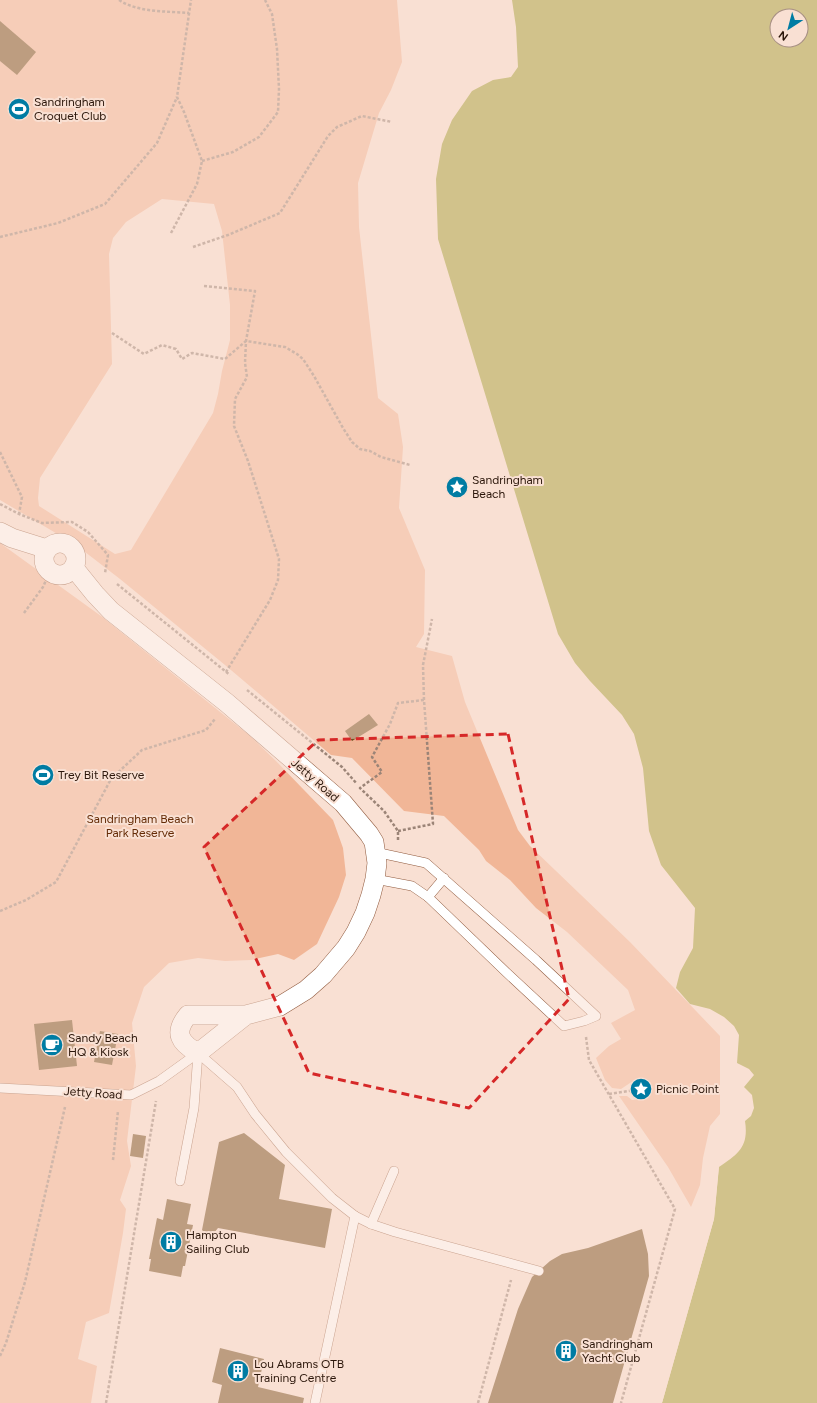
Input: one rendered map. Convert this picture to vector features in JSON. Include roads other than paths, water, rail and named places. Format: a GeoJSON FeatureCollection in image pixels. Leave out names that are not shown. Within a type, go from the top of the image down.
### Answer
{"type":"FeatureCollection","features":[{"type":"Feature","properties":{"kind":"street"},"geometry":{"type":"LineString","coordinates":[[0,532],[12,538],[47,549]]}},
{"type":"Feature","properties":{"kind":"street"},"geometry":{"type":"LineString","coordinates":[[56,543],[67,544],[75,551],[76,563],[74,568],[67,574],[63,575],[58,575],[50,571],[44,563],[47,549],[56,543]]}},
{"type":"Feature","properties":{"kind":"street","name":"Jetty Road"},"geometry":{"type":"LineString","coordinates":[[74,568],[111,612],[227,703],[343,803],[374,842],[377,863],[375,879],[364,913],[356,932],[346,948],[323,975],[306,990],[280,1006],[246,1015],[188,1015],[180,1024],[180,1036],[187,1047],[198,1053],[246,1015]]}},
{"type":"Feature","properties":{"kind":"lane"},"geometry":{"type":"LineString","coordinates":[[375,852],[426,863],[536,960],[596,1016],[564,1026],[428,897],[412,886],[375,879]]}},
{"type":"Feature","properties":{"kind":"lane"},"geometry":{"type":"LineString","coordinates":[[428,897],[444,878]]}},
{"type":"Feature","properties":{"kind":"lane"},"geometry":{"type":"LineString","coordinates":[[180,1181],[194,1108],[198,1053]]}},
{"type":"Feature","properties":{"kind":"lane"},"geometry":{"type":"LineString","coordinates":[[198,1053],[237,1088],[255,1114],[286,1152],[332,1198],[355,1216],[371,1224],[539,1271]]}},
{"type":"Feature","properties":{"kind":"lane","name":"Jetty Road"},"geometry":{"type":"LineString","coordinates":[[0,1088],[131,1095],[159,1081],[198,1053]]}},
{"type":"Feature","properties":{"kind":"lane"},"geometry":{"type":"LineString","coordinates":[[371,1224],[394,1171]]}},
{"type":"Feature","properties":{"kind":"lane"},"geometry":{"type":"LineString","coordinates":[[315,1403],[355,1216]]}},
{"type":"Feature","properties":{"kind":"place","name":"Sandringham Croquet Club"},"geometry":{"type":"Point","coordinates":[19,109]}},
{"type":"Feature","properties":{"kind":"place","name":"Sandringham Beach"},"geometry":{"type":"Point","coordinates":[457,487]}},
{"type":"Feature","properties":{"kind":"place","name":"Trey Bit Reserve"},"geometry":{"type":"Point","coordinates":[43,775]}},
{"type":"Feature","properties":{"kind":"place","name":"Sandy Beach HQ & Kiosk"},"geometry":{"type":"Point","coordinates":[52,1045]}},
{"type":"Feature","properties":{"kind":"place","name":"Picnic Point"},"geometry":{"type":"Point","coordinates":[641,1089]}},
{"type":"Feature","properties":{"kind":"place","name":"Hampton Sailing Club"},"geometry":{"type":"Point","coordinates":[171,1242]}},
{"type":"Feature","properties":{"kind":"place","name":"Sandringham Yacht Club"},"geometry":{"type":"Point","coordinates":[566,1351]}},
{"type":"Feature","properties":{"kind":"place","name":"Lou Abrams OTB Training Centre"},"geometry":{"type":"Point","coordinates":[238,1371]}},
{"type":"Feature","properties":{"kind":"park label","name":"Sandringham Beach Park Reserve"},"geometry":{"type":"Point","coordinates":[140,826]}}]}
